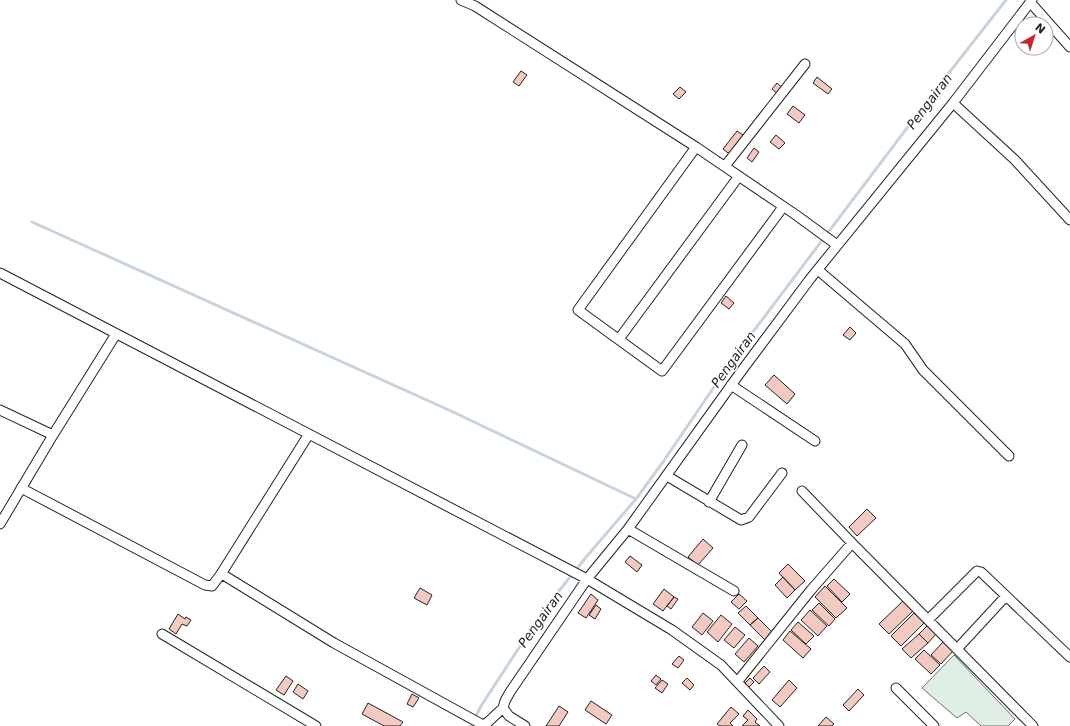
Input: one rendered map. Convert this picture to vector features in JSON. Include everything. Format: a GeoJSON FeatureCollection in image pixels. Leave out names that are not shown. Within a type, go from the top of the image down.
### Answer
{"type":"FeatureCollection","features":[{"type":"Feature","properties":{"kind":"street"},"geometry":{"type":"LineString","coordinates":[[461,0],[475,6],[726,166],[837,246]]}},
{"type":"Feature","properties":{"kind":"street"},"geometry":{"type":"LineString","coordinates":[[221,574],[334,642],[468,718],[483,725],[487,724],[503,708],[510,692],[585,578],[628,529],[731,385],[818,270],[953,102],[1031,1],[1070,47]]}},
{"type":"Feature","properties":{"kind":"street"},"geometry":{"type":"LineString","coordinates":[[726,166],[805,64]]}},
{"type":"Feature","properties":{"kind":"street"},"geometry":{"type":"LineString","coordinates":[[953,102],[1015,160],[1070,220]]}},
{"type":"Feature","properties":{"kind":"street"},"geometry":{"type":"LineString","coordinates":[[696,147],[578,310],[662,371],[783,207]]}},
{"type":"Feature","properties":{"kind":"street"},"geometry":{"type":"LineString","coordinates":[[619,339],[739,176]]}},
{"type":"Feature","properties":{"kind":"street"},"geometry":{"type":"LineString","coordinates":[[818,270],[905,344],[923,370],[1009,456]]}},
{"type":"Feature","properties":{"kind":"street"},"geometry":{"type":"LineString","coordinates":[[0,273],[585,578],[672,630],[721,665],[738,681],[779,726]]}},
{"type":"Feature","properties":{"kind":"street"},"geometry":{"type":"LineString","coordinates":[[0,524],[116,334]]}},
{"type":"Feature","properties":{"kind":"street"},"geometry":{"type":"LineString","coordinates":[[731,385],[815,441]]}},
{"type":"Feature","properties":{"kind":"street"},"geometry":{"type":"LineString","coordinates":[[0,410],[53,435]]}},
{"type":"Feature","properties":{"kind":"street"},"geometry":{"type":"LineString","coordinates":[[21,488],[205,585],[212,586],[309,434]]}},
{"type":"Feature","properties":{"kind":"street"},"geometry":{"type":"LineString","coordinates":[[709,502],[742,445]]}},
{"type":"Feature","properties":{"kind":"street"},"geometry":{"type":"LineString","coordinates":[[667,476],[738,519],[744,520],[749,517],[782,473]]}},
{"type":"Feature","properties":{"kind":"street"},"geometry":{"type":"LineString","coordinates":[[802,491],[1033,726]]}},
{"type":"Feature","properties":{"kind":"street"},"geometry":{"type":"LineString","coordinates":[[628,529],[734,591]]}},
{"type":"Feature","properties":{"kind":"street"},"geometry":{"type":"LineString","coordinates":[[738,681],[811,590],[852,543]]}},
{"type":"Feature","properties":{"kind":"street"},"geometry":{"type":"LineString","coordinates":[[928,620],[977,571],[981,572],[1070,657]]}},
{"type":"Feature","properties":{"kind":"street"},"geometry":{"type":"LineString","coordinates":[[957,649],[1006,596]]}},
{"type":"Feature","properties":{"kind":"street"},"geometry":{"type":"LineString","coordinates":[[162,634],[316,726]]}},
{"type":"Feature","properties":{"kind":"street"},"geometry":{"type":"LineString","coordinates":[[896,688],[934,726]]}},
{"type":"Feature","properties":{"kind":"street"},"geometry":{"type":"LineString","coordinates":[[503,708],[508,716],[525,726]]}},
{"type":"Feature","properties":{"kind":"green space"},"geometry":{"type":"Polygon","coordinates":[[[954,655],[1015,719],[1008,726],[981,726],[966,712],[957,718],[922,688],[954,655]]]}},
{"type":"Feature","properties":{"kind":"building"},"geometry":{"type":"Polygon","coordinates":[[[521,71],[527,75],[519,86],[513,82],[521,71]]]}},
{"type":"Feature","properties":{"kind":"building"},"geometry":{"type":"Polygon","coordinates":[[[817,77],[832,89],[828,94],[813,83],[817,77]]]}},
{"type":"Feature","properties":{"kind":"building"},"geometry":{"type":"Polygon","coordinates":[[[777,83],[784,89],[779,95],[772,89],[777,83]]]}},
{"type":"Feature","properties":{"kind":"building"},"geometry":{"type":"Polygon","coordinates":[[[680,87],[686,92],[679,99],[673,94],[680,87]]]}},
{"type":"Feature","properties":{"kind":"building"},"geometry":{"type":"Polygon","coordinates":[[[793,106],[805,115],[799,123],[787,114],[793,106]]]}},
{"type":"Feature","properties":{"kind":"building"},"geometry":{"type":"Polygon","coordinates":[[[737,131],[746,137],[732,156],[723,149],[737,131]]]}},
{"type":"Feature","properties":{"kind":"building"},"geometry":{"type":"Polygon","coordinates":[[[776,135],[785,143],[779,149],[770,142],[776,135]]]}},
{"type":"Feature","properties":{"kind":"building"},"geometry":{"type":"Polygon","coordinates":[[[754,148],[759,152],[752,162],[747,158],[754,148]]]}},
{"type":"Feature","properties":{"kind":"building"},"geometry":{"type":"Polygon","coordinates":[[[726,296],[734,303],[729,309],[721,303],[726,296]]]}},
{"type":"Feature","properties":{"kind":"building"},"geometry":{"type":"Polygon","coordinates":[[[850,327],[856,333],[850,340],[843,335],[850,327]]]}},
{"type":"Feature","properties":{"kind":"building"},"geometry":{"type":"Polygon","coordinates":[[[774,375],[795,394],[787,404],[765,385],[774,375]]]}},
{"type":"Feature","properties":{"kind":"building"},"geometry":{"type":"Polygon","coordinates":[[[867,509],[876,518],[857,536],[849,527],[867,509]]]}},
{"type":"Feature","properties":{"kind":"building"},"geometry":{"type":"Polygon","coordinates":[[[703,539],[713,548],[698,565],[688,557],[703,539]]]}},
{"type":"Feature","properties":{"kind":"building"},"geometry":{"type":"Polygon","coordinates":[[[630,556],[642,565],[637,572],[625,562],[630,556]]]}},
{"type":"Feature","properties":{"kind":"building"},"geometry":{"type":"Polygon","coordinates":[[[788,564],[805,581],[795,590],[779,573],[788,564]]]}},
{"type":"Feature","properties":{"kind":"building"},"geometry":{"type":"Polygon","coordinates":[[[783,577],[795,590],[787,598],[775,585],[783,577]]]}},
{"type":"Feature","properties":{"kind":"building"},"geometry":{"type":"Polygon","coordinates":[[[834,579],[850,594],[842,602],[827,586],[834,579]]]}},
{"type":"Feature","properties":{"kind":"building"},"geometry":{"type":"Polygon","coordinates":[[[825,586],[847,608],[836,618],[815,597],[825,586]]]}},
{"type":"Feature","properties":{"kind":"building"},"geometry":{"type":"Polygon","coordinates":[[[420,588],[432,595],[427,605],[414,598],[420,588]]]}},
{"type":"Feature","properties":{"kind":"building"},"geometry":{"type":"Polygon","coordinates":[[[664,589],[674,597],[663,611],[653,604],[664,589]]]}},
{"type":"Feature","properties":{"kind":"building"},"geometry":{"type":"Polygon","coordinates":[[[591,594],[598,600],[586,618],[578,613],[591,594]]]}},
{"type":"Feature","properties":{"kind":"building"},"geometry":{"type":"Polygon","coordinates":[[[739,594],[747,601],[739,609],[731,602],[739,594]]]}},
{"type":"Feature","properties":{"kind":"building"},"geometry":{"type":"Polygon","coordinates":[[[674,597],[678,599],[671,609],[667,606],[674,597]]]}},
{"type":"Feature","properties":{"kind":"building"},"geometry":{"type":"Polygon","coordinates":[[[903,601],[913,611],[889,634],[879,624],[903,601]]]}},
{"type":"Feature","properties":{"kind":"building"},"geometry":{"type":"Polygon","coordinates":[[[819,603],[835,619],[829,626],[812,610],[819,603]]]}},
{"type":"Feature","properties":{"kind":"building"},"geometry":{"type":"Polygon","coordinates":[[[596,605],[601,609],[595,619],[589,615],[596,605]]]}},
{"type":"Feature","properties":{"kind":"building"},"geometry":{"type":"Polygon","coordinates":[[[746,606],[758,618],[750,625],[738,613],[746,606]]]}},
{"type":"Feature","properties":{"kind":"building"},"geometry":{"type":"Polygon","coordinates":[[[810,610],[827,626],[818,636],[801,620],[810,610]]]}},
{"type":"Feature","properties":{"kind":"building"},"geometry":{"type":"Polygon","coordinates":[[[703,613],[713,621],[702,635],[692,627],[703,613]]]}},
{"type":"Feature","properties":{"kind":"building"},"geometry":{"type":"Polygon","coordinates":[[[914,613],[924,623],[901,646],[891,636],[914,613]]]}},
{"type":"Feature","properties":{"kind":"building"},"geometry":{"type":"Polygon","coordinates":[[[178,614],[185,619],[186,617],[191,620],[187,626],[182,624],[176,634],[169,629],[178,614]]]}},
{"type":"Feature","properties":{"kind":"building"},"geometry":{"type":"Polygon","coordinates":[[[721,615],[732,624],[718,642],[707,632],[721,615]]]}},
{"type":"Feature","properties":{"kind":"building"},"geometry":{"type":"Polygon","coordinates":[[[758,618],[773,633],[765,640],[750,625],[758,618]]]}},
{"type":"Feature","properties":{"kind":"building"},"geometry":{"type":"Polygon","coordinates":[[[798,622],[814,636],[806,644],[791,630],[798,622]]]}},
{"type":"Feature","properties":{"kind":"building"},"geometry":{"type":"Polygon","coordinates":[[[928,625],[936,634],[928,643],[919,634],[928,625]]]}},
{"type":"Feature","properties":{"kind":"building"},"geometry":{"type":"Polygon","coordinates":[[[735,627],[745,635],[734,648],[724,640],[735,627]]]}},
{"type":"Feature","properties":{"kind":"building"},"geometry":{"type":"Polygon","coordinates":[[[790,631],[811,649],[803,658],[783,640],[790,631]]]}},
{"type":"Feature","properties":{"kind":"building"},"geometry":{"type":"Polygon","coordinates":[[[919,634],[928,643],[911,658],[902,649],[919,634]]]}},
{"type":"Feature","properties":{"kind":"building"},"geometry":{"type":"Polygon","coordinates":[[[749,638],[758,646],[744,662],[735,654],[749,638]]]}},
{"type":"Feature","properties":{"kind":"building"},"geometry":{"type":"Polygon","coordinates":[[[943,642],[953,651],[941,664],[931,655],[943,642]]]}},
{"type":"Feature","properties":{"kind":"building"},"geometry":{"type":"Polygon","coordinates":[[[924,650],[940,665],[931,674],[915,659],[924,650]]]}},
{"type":"Feature","properties":{"kind":"building"},"geometry":{"type":"Polygon","coordinates":[[[679,656],[684,660],[678,668],[672,664],[679,656]]]}},
{"type":"Feature","properties":{"kind":"building"},"geometry":{"type":"Polygon","coordinates":[[[764,666],[770,672],[759,684],[753,678],[764,666]]]}},
{"type":"Feature","properties":{"kind":"building"},"geometry":{"type":"Polygon","coordinates":[[[656,675],[661,679],[656,685],[651,681],[656,675]]]}},
{"type":"Feature","properties":{"kind":"building"},"geometry":{"type":"Polygon","coordinates":[[[286,676],[293,681],[284,695],[276,690],[286,676]]]}},
{"type":"Feature","properties":{"kind":"building"},"geometry":{"type":"Polygon","coordinates":[[[687,678],[694,685],[690,690],[682,683],[687,678]]]}},
{"type":"Feature","properties":{"kind":"building"},"geometry":{"type":"Polygon","coordinates":[[[750,678],[754,682],[748,688],[744,684],[750,678]]]}},
{"type":"Feature","properties":{"kind":"building"},"geometry":{"type":"Polygon","coordinates":[[[662,680],[668,684],[662,693],[655,688],[662,680]]]}},
{"type":"Feature","properties":{"kind":"building"},"geometry":{"type":"Polygon","coordinates":[[[789,680],[797,688],[780,707],[772,700],[789,680]]]}},
{"type":"Feature","properties":{"kind":"building"},"geometry":{"type":"Polygon","coordinates":[[[298,684],[308,691],[303,699],[293,692],[298,684]]]}},
{"type":"Feature","properties":{"kind":"building"},"geometry":{"type":"Polygon","coordinates":[[[858,689],[864,695],[849,711],[843,705],[858,689]]]}},
{"type":"Feature","properties":{"kind":"building"},"geometry":{"type":"Polygon","coordinates":[[[412,694],[419,698],[413,707],[407,704],[412,694]]]}},
{"type":"Feature","properties":{"kind":"building"},"geometry":{"type":"Polygon","coordinates":[[[591,701],[612,715],[606,724],[585,710],[591,701]]]}},
{"type":"Feature","properties":{"kind":"building"},"geometry":{"type":"Polygon","coordinates":[[[368,703],[403,722],[400,726],[384,726],[362,714],[368,703]]]}},
{"type":"Feature","properties":{"kind":"building"},"geometry":{"type":"Polygon","coordinates":[[[559,706],[568,712],[559,726],[546,726],[559,706]]]}},
{"type":"Feature","properties":{"kind":"building"},"geometry":{"type":"Polygon","coordinates":[[[731,707],[739,714],[730,723],[733,726],[720,726],[717,724],[731,707]]]}},
{"type":"Feature","properties":{"kind":"building"},"geometry":{"type":"Polygon","coordinates":[[[748,710],[757,719],[755,722],[760,726],[742,726],[748,720],[743,716],[748,710]]]}},
{"type":"Feature","properties":{"kind":"building"},"geometry":{"type":"Polygon","coordinates":[[[826,717],[834,724],[832,726],[818,726],[826,717]]]}},
{"type":"Feature","properties":{"kind":"waterway","name":"Pengairan"},"geometry":{"type":"LineString","coordinates":[[471,726],[481,706],[543,611],[587,556],[636,499],[737,353],[941,83],[1006,0]]}},
{"type":"Feature","properties":{"kind":"waterway"},"geometry":{"type":"LineString","coordinates":[[32,222],[451,411],[636,499]]}}]}
